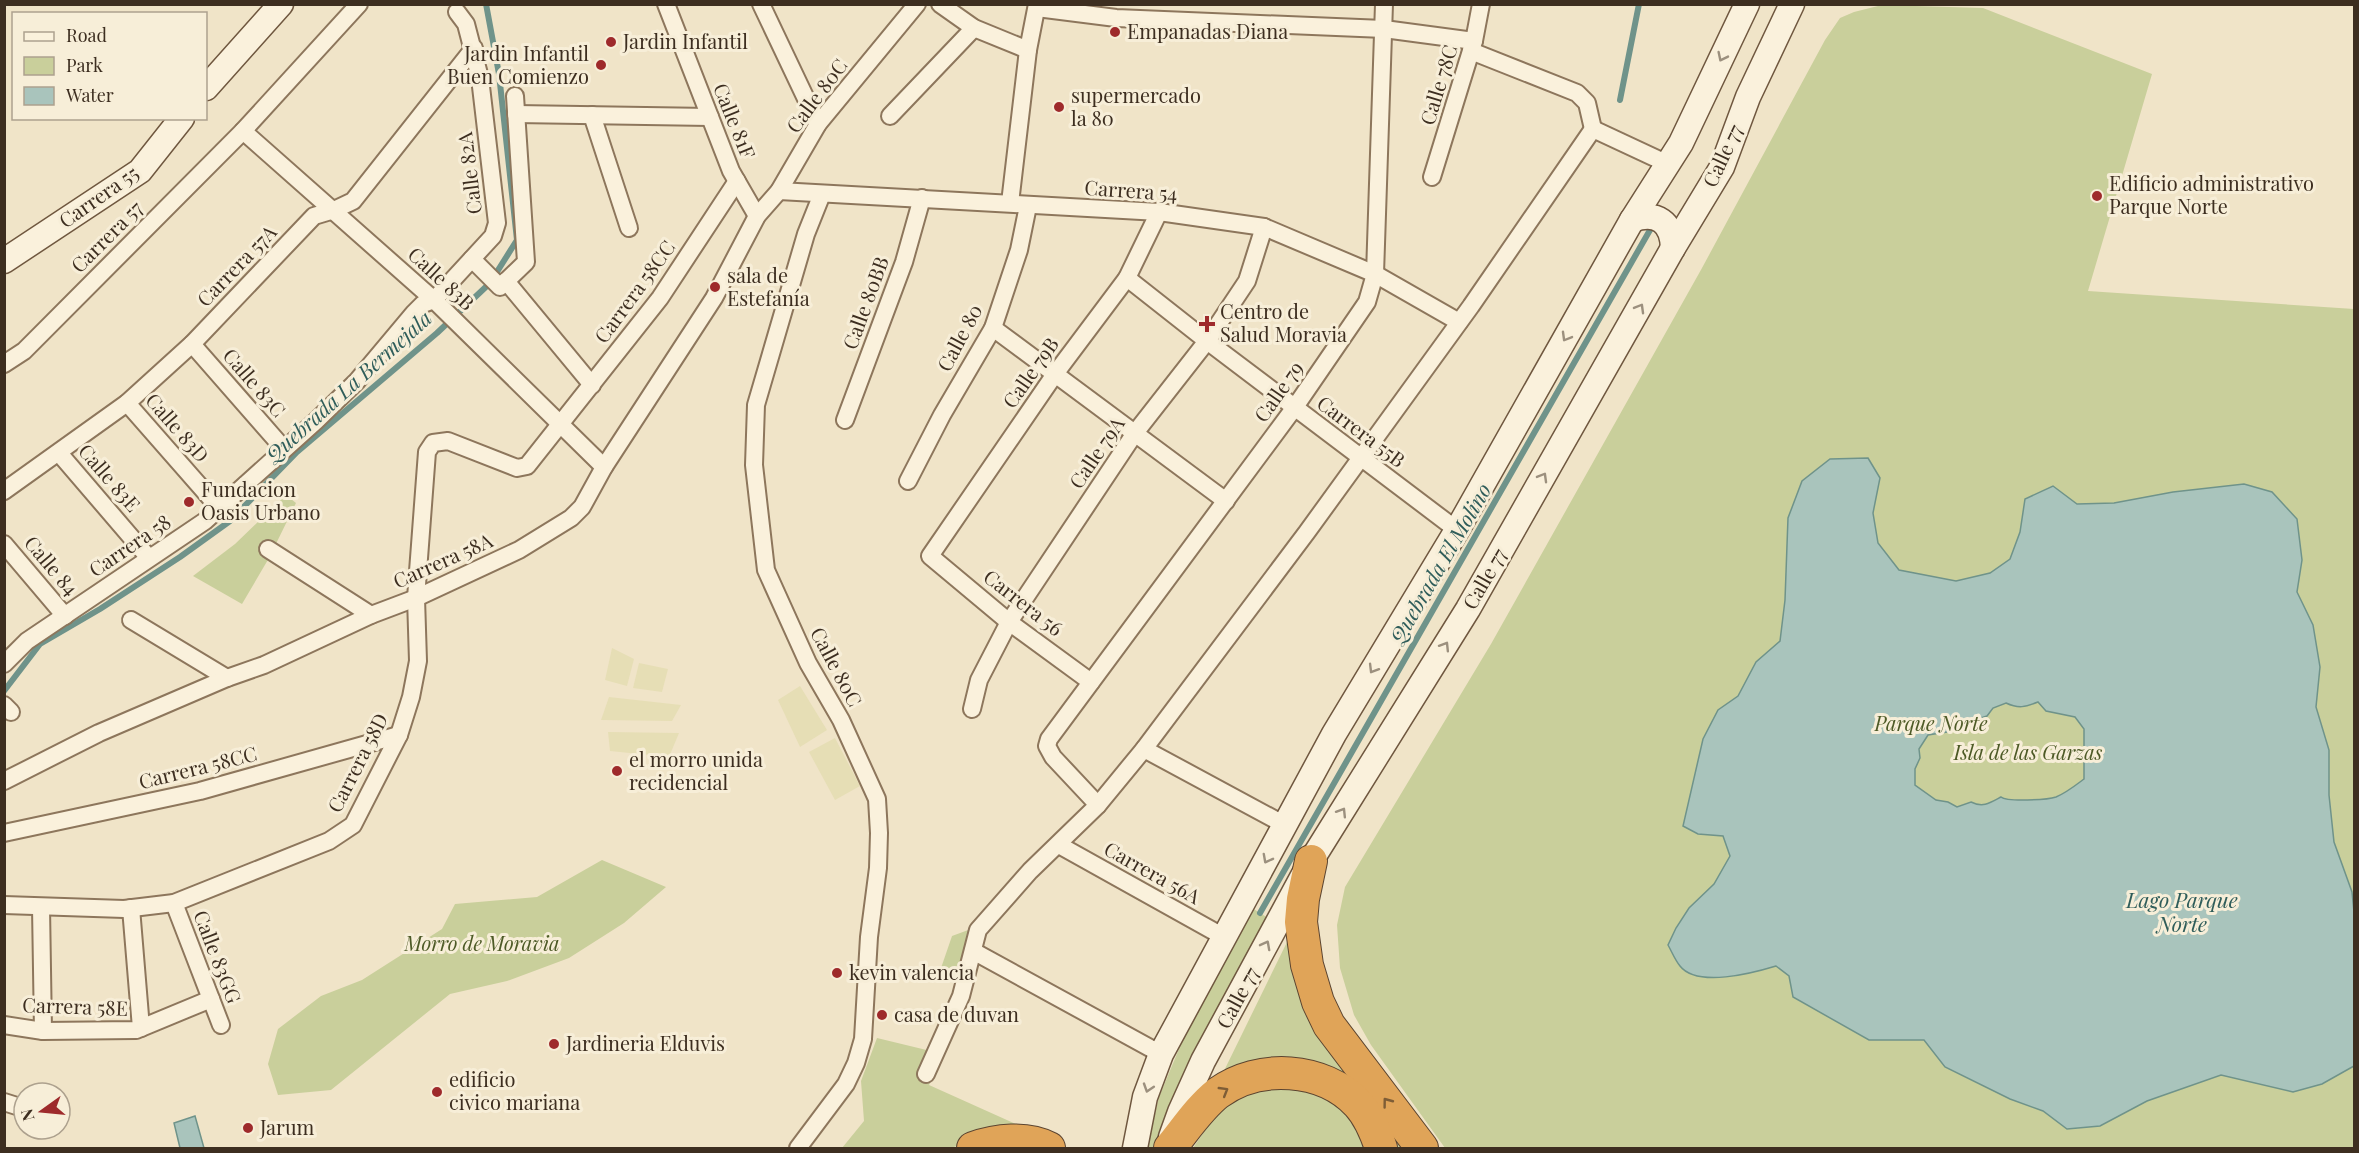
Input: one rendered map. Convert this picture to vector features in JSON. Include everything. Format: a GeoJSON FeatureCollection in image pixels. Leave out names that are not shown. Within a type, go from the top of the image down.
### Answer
{"type":"FeatureCollection","features":[{"type":"Feature","properties":{"kind":"highway"},"geometry":{"type":"LineString","coordinates":[[1311,861],[1303,898],[1301,922],[1307,965],[1318,1002],[1329,1025],[1422,1149]]}},
{"type":"Feature","properties":{"kind":"highway"},"geometry":{"type":"LineString","coordinates":[[1169,1149],[1199,1112],[1219,1093],[1264,1074],[1285,1072],[1313,1077],[1340,1089],[1358,1105],[1374,1129],[1381,1149]]}},
{"type":"Feature","properties":{"kind":"highway"},"geometry":{"type":"LineString","coordinates":[[973,1149],[1022,1140],[1049,1149]]}},
{"type":"Feature","properties":{"kind":"main road"},"geometry":{"type":"LineString","coordinates":[[207,87],[281,4]]}},
{"type":"Feature","properties":{"kind":"main road","name":"Calle 77"},"geometry":{"type":"LineString","coordinates":[[1135,1149],[1145,1097],[1161,1054],[1334,734],[1457,530],[1632,220],[1681,143],[1748,4]]}},
{"type":"Feature","properties":{"kind":"main road","name":"Calle 77"},"geometry":{"type":"LineString","coordinates":[[1169,1149],[1180,1112],[1196,1076],[1311,861],[1468,609],[1673,248],[1722,167],[1748,97],[1792,4]]}},
{"type":"Feature","properties":{"kind":"main road","name":"Carrera 55"},"geometry":{"type":"LineString","coordinates":[[4,261],[140,171],[180,120]]}},
{"type":"Feature","properties":{"kind":"main road"},"geometry":{"type":"LineString","coordinates":[[1632,220],[1644,216],[1661,221],[1672,236],[1673,248]]}},
{"type":"Feature","properties":{"kind":"street","name":"Carrera 57"},"geometry":{"type":"LineString","coordinates":[[4,364],[24,351],[243,130],[359,4]]}},
{"type":"Feature","properties":{"kind":"street","name":"Calle 81F"},"geometry":{"type":"LineString","coordinates":[[666,4],[737,181],[757,216]]}},
{"type":"Feature","properties":{"kind":"street"},"geometry":{"type":"LineString","coordinates":[[761,4],[818,124]]}},
{"type":"Feature","properties":{"kind":"street","name":"Calle 80C"},"geometry":{"type":"LineString","coordinates":[[757,216],[779,190],[818,124],[917,4]]}},
{"type":"Feature","properties":{"kind":"street"},"geometry":{"type":"LineString","coordinates":[[940,4],[974,28],[1028,50]]}},
{"type":"Feature","properties":{"kind":"street","name":"Calle 79"},"geometry":{"type":"LineString","coordinates":[[1098,805],[1053,757],[1047,746],[1049,739],[1295,407],[1367,302],[1375,274],[1384,4]]}},
{"type":"Feature","properties":{"kind":"street","name":"Calle 78C"},"geometry":{"type":"LineString","coordinates":[[1432,177],[1473,46],[1481,4]]}},
{"type":"Feature","properties":{"kind":"street"},"geometry":{"type":"LineString","coordinates":[[926,1074],[961,996],[978,930],[1030,871],[1098,805],[1144,749],[1307,532],[1459,322],[1593,129],[1587,103],[1577,93],[1473,46],[1384,29],[1037,6],[1028,50],[1010,203]]}},
{"type":"Feature","properties":{"kind":"street","name":"Calle 82A"},"geometry":{"type":"LineString","coordinates":[[400,329],[423,304],[434,300],[472,259],[493,236],[497,223],[480,78],[466,24],[457,12]]}},
{"type":"Feature","properties":{"kind":"street"},"geometry":{"type":"LineString","coordinates":[[890,116],[974,28]]}},
{"type":"Feature","properties":{"kind":"street","name":"Carrera 57A"},"geometry":{"type":"LineString","coordinates":[[4,491],[127,403],[192,344],[314,216],[353,201],[474,48]]}},
{"type":"Feature","properties":{"kind":"street"},"geometry":{"type":"LineString","coordinates":[[503,284],[526,262],[527,256],[514,96]]}},
{"type":"Feature","properties":{"kind":"street"},"geometry":{"type":"LineString","coordinates":[[516,114],[710,117]]}},
{"type":"Feature","properties":{"kind":"street"},"geometry":{"type":"LineString","coordinates":[[592,115],[628,228]]}},
{"type":"Feature","properties":{"kind":"street"},"geometry":{"type":"LineString","coordinates":[[1593,129],[1668,164]]}},
{"type":"Feature","properties":{"kind":"street","name":"Calle 83B"},"geometry":{"type":"LineString","coordinates":[[243,130],[434,300],[604,467]]}},
{"type":"Feature","properties":{"kind":"street","name":"Carrera 58CC"},"geometry":{"type":"LineString","coordinates":[[560,423],[660,298],[737,181]]}},
{"type":"Feature","properties":{"kind":"street","name":"Carrera 54"},"geometry":{"type":"LineString","coordinates":[[779,190],[1159,212],[1264,227],[1375,274],[1459,322]]}},
{"type":"Feature","properties":{"kind":"street","name":"Calle 80C"},"geometry":{"type":"LineString","coordinates":[[798,1149],[846,1084],[856,1063],[863,1039],[869,937],[878,868],[879,833],[877,799],[841,720],[808,663],[766,570],[754,465],[756,405],[802,245],[822,194]]}},
{"type":"Feature","properties":{"kind":"street","name":"Calle 80BB"},"geometry":{"type":"LineString","coordinates":[[845,420],[904,262],[922,198]]}},
{"type":"Feature","properties":{"kind":"street","name":"Calle 80"},"geometry":{"type":"LineString","coordinates":[[908,481],[942,414],[993,328],[1019,249],[1028,206]]}},
{"type":"Feature","properties":{"kind":"street","name":"Calle 79B"},"geometry":{"type":"LineString","coordinates":[[930,556],[1055,374],[1127,278],[1159,212]]}},
{"type":"Feature","properties":{"kind":"street","name":"Carrera 58A"},"geometry":{"type":"LineString","coordinates":[[4,782],[99,733],[227,678],[264,665],[371,615],[416,598],[519,550],[559,527],[582,507],[604,467],[714,298],[757,216]]}},
{"type":"Feature","properties":{"kind":"street","name":"Calle 79A"},"geometry":{"type":"LineString","coordinates":[[972,709],[979,680],[1009,621],[1135,433],[1207,341],[1248,281],[1264,227]]}},
{"type":"Feature","properties":{"kind":"street"},"geometry":{"type":"LineString","coordinates":[[472,259],[486,275],[503,284],[592,385]]}},
{"type":"Feature","properties":{"kind":"street","name":"Carrera 55B"},"geometry":{"type":"LineString","coordinates":[[1127,278],[1457,530]]}},
{"type":"Feature","properties":{"kind":"street"},"geometry":{"type":"LineString","coordinates":[[993,328],[1226,501]]}},
{"type":"Feature","properties":{"kind":"street","name":"Carrera 58"},"geometry":{"type":"LineString","coordinates":[[4,664],[27,641],[220,509],[357,381],[400,329]]}},
{"type":"Feature","properties":{"kind":"street","name":"Calle 83C"},"geometry":{"type":"LineString","coordinates":[[192,344],[284,449]]}},
{"type":"Feature","properties":{"kind":"street","name":"Calle 83D"},"geometry":{"type":"LineString","coordinates":[[127,403],[220,509]]}},
{"type":"Feature","properties":{"kind":"street","name":"Carrera 58D"},"geometry":{"type":"LineString","coordinates":[[4,905],[131,908],[174,903],[329,842],[353,825],[399,735],[411,697],[418,661],[416,598],[427,452],[433,443],[448,441],[517,468],[527,466],[534,460],[560,423]]}},
{"type":"Feature","properties":{"kind":"street","name":"Calle 83E"},"geometry":{"type":"LineString","coordinates":[[59,453],[149,558]]}},
{"type":"Feature","properties":{"kind":"street","name":"Calle 84"},"geometry":{"type":"LineString","coordinates":[[4,544],[65,616]]}},
{"type":"Feature","properties":{"kind":"street"},"geometry":{"type":"LineString","coordinates":[[268,549],[371,615]]}},
{"type":"Feature","properties":{"kind":"street","name":"Carrera 56"},"geometry":{"type":"LineString","coordinates":[[930,556],[1009,621],[1091,682]]}},
{"type":"Feature","properties":{"kind":"street"},"geometry":{"type":"LineString","coordinates":[[131,620],[227,678]]}},
{"type":"Feature","properties":{"kind":"street","name":"Carrera 58CC"},"geometry":{"type":"LineString","coordinates":[[4,832],[200,791],[399,735]]}},
{"type":"Feature","properties":{"kind":"street"},"geometry":{"type":"LineString","coordinates":[[1144,749],[1285,825]]}},
{"type":"Feature","properties":{"kind":"street","name":"Carrera 56A"},"geometry":{"type":"LineString","coordinates":[[1059,845],[1224,937]]}},
{"type":"Feature","properties":{"kind":"street","name":"Calle 83GG"},"geometry":{"type":"LineString","coordinates":[[174,903],[221,1025]]}},
{"type":"Feature","properties":{"kind":"street"},"geometry":{"type":"LineString","coordinates":[[41,907],[43,1031]]}},
{"type":"Feature","properties":{"kind":"street"},"geometry":{"type":"LineString","coordinates":[[131,908],[141,1028]]}},
{"type":"Feature","properties":{"kind":"street"},"geometry":{"type":"LineString","coordinates":[[973,951],[1161,1054]]}},
{"type":"Feature","properties":{"kind":"street","name":"Carrera 58E"},"geometry":{"type":"LineString","coordinates":[[4,1025],[43,1031],[136,1030],[211,999]]}},
{"type":"Feature","properties":{"kind":"shaded area"},"geometry":{"type":"Polygon","coordinates":[[[612,648],[634,659],[627,686],[605,680],[612,648]]]}},
{"type":"Feature","properties":{"kind":"shaded area"},"geometry":{"type":"Polygon","coordinates":[[[639,663],[668,669],[662,692],[633,688],[639,663]]]}},
{"type":"Feature","properties":{"kind":"shaded area"},"geometry":{"type":"Polygon","coordinates":[[[800,686],[827,730],[800,747],[778,700],[800,686]]]}},
{"type":"Feature","properties":{"kind":"shaded area"},"geometry":{"type":"Polygon","coordinates":[[[609,697],[681,705],[672,721],[601,720],[609,697]]]}},
{"type":"Feature","properties":{"kind":"shaded area"},"geometry":{"type":"Polygon","coordinates":[[[608,732],[679,733],[669,757],[610,751],[608,732]]]}},
{"type":"Feature","properties":{"kind":"shaded area"},"geometry":{"type":"Polygon","coordinates":[[[835,738],[860,786],[835,800],[809,752],[835,738]]]}},
{"type":"Feature","properties":{"kind":"green space","name":"Parque Norte"},"geometry":{"type":"Polygon","coordinates":[[[1882,5],[1983,8],[2152,74],[2088,291],[2354,309],[2354,1148],[1445,1148],[1371,1045],[1354,1015],[1340,968],[1337,925],[1345,887],[1491,644],[1702,268],[1825,40],[1840,18],[1882,5]]]}},
{"type":"Feature","properties":{"kind":"green space"},"geometry":{"type":"Polygon","coordinates":[[[286,495],[296,503],[269,558],[242,604],[193,576],[235,544],[286,495]]]}},
{"type":"Feature","properties":{"kind":"green space","name":"Morro de Moravia"},"geometry":{"type":"Polygon","coordinates":[[[602,860],[666,887],[624,923],[569,958],[507,981],[450,994],[331,1090],[278,1095],[268,1064],[278,1029],[321,996],[362,980],[442,929],[455,904],[537,897],[602,860]]]}},
{"type":"Feature","properties":{"kind":"green space"},"geometry":{"type":"Polygon","coordinates":[[[1252,908],[1268,918],[1173,1098],[1157,1148],[1147,1148],[1159,1097],[1184,1037],[1252,908]]]}},
{"type":"Feature","properties":{"kind":"green space"},"geometry":{"type":"Polygon","coordinates":[[[971,929],[966,968],[941,968],[952,936],[971,929]]]}},
{"type":"Feature","properties":{"kind":"green space"},"geometry":{"type":"Polygon","coordinates":[[[1290,936],[1412,1148],[1392,1148],[1367,1099],[1220,1079],[1290,936]]]}},
{"type":"Feature","properties":{"kind":"green space"},"geometry":{"type":"Polygon","coordinates":[[[877,1038],[943,1054],[929,1085],[1047,1138],[998,1132],[951,1148],[842,1148],[864,1121],[861,1081],[877,1038]]]}},
{"type":"Feature","properties":{"kind":"green space"},"geometry":{"type":"Polygon","coordinates":[[[1297,1083],[1350,1113],[1368,1148],[1193,1148],[1220,1108],[1240,1094],[1297,1083]]]}},
{"type":"Feature","properties":{"kind":"water","name":"Lago Parque Norte"},"geometry":{"type":"Polygon","coordinates":[[[1868,458],[1880,478],[1873,513],[1878,543],[1899,570],[1956,581],[1990,573],[2010,559],[2020,532],[2025,499],[2053,486],[2077,504],[2114,503],[2173,492],[2244,484],[2272,492],[2297,519],[2302,560],[2297,592],[2313,625],[2320,667],[2316,707],[2329,750],[2329,795],[2334,842],[2352,892],[2354,1066],[2322,1084],[2293,1092],[2221,1075],[2147,1101],[2100,1126],[2067,1129],[2043,1111],[2010,1099],[1945,1067],[1924,1040],[1869,1040],[1793,997],[1789,976],[1776,966],[1740,975],[1712,978],[1688,973],[1680,966],[1668,945],[1689,908],[1714,884],[1730,856],[1723,836],[1698,834],[1683,826],[1703,739],[1718,710],[1738,696],[1756,662],[1780,641],[1785,600],[1788,518],[1802,481],[1830,459],[1868,458]],[[2038,702],[2022,707],[2006,703],[1993,708],[1987,716],[1978,719],[1966,729],[1928,735],[1919,749],[1920,758],[1915,769],[1915,785],[1936,800],[1948,802],[1957,807],[1971,802],[1979,805],[1986,804],[2001,797],[2011,800],[2036,800],[2056,797],[2084,779],[2084,729],[2075,717],[2046,711],[2038,702]]]}},
{"type":"Feature","properties":{"kind":"water"},"geometry":{"type":"Polygon","coordinates":[[[195,1116],[204,1148],[180,1148],[174,1123],[195,1116]]]}},
{"type":"Feature","properties":{"kind":"waterway","name":"Quebrada La Bermejala"},"geometry":{"type":"LineString","coordinates":[[4,691],[40,644],[100,609],[230,521],[297,452],[437,333],[490,283],[517,240],[499,74],[486,4]]}},
{"type":"Feature","properties":{"kind":"waterway","name":"Quebrada El Molino"},"geometry":{"type":"LineString","coordinates":[[1620,100],[1639,4]]}},
{"type":"Feature","properties":{"kind":"waterway","name":"Quebrada El Molino"},"geometry":{"type":"LineString","coordinates":[[1260,913],[1650,230]]}},
{"type":"Feature","properties":{"kind":"place","name":"Empanadas Diana"},"geometry":{"type":"Point","coordinates":[1115,32]}},
{"type":"Feature","properties":{"kind":"place","name":"Jardin Infantil"},"geometry":{"type":"Point","coordinates":[611,42]}},
{"type":"Feature","properties":{"kind":"place","name":"Jardin Infantil Buen Comienzo"},"geometry":{"type":"Point","coordinates":[601,65]}},
{"type":"Feature","properties":{"kind":"place","name":"supermercado la 80"},"geometry":{"type":"Point","coordinates":[1059,107]}},
{"type":"Feature","properties":{"kind":"place","name":"Edificio administrativo Parque Norte"},"geometry":{"type":"Point","coordinates":[2097,196]}},
{"type":"Feature","properties":{"kind":"place","name":"sala de Estefanía"},"geometry":{"type":"Point","coordinates":[715,287]}},
{"type":"Feature","properties":{"kind":"place","name":"Centro de Salud Moravia"},"geometry":{"type":"Point","coordinates":[1207,324]}},
{"type":"Feature","properties":{"kind":"place","name":"Fundacion Oasis Urbano"},"geometry":{"type":"Point","coordinates":[189,502]}},
{"type":"Feature","properties":{"kind":"place","name":"el morro unida recidencial"},"geometry":{"type":"Point","coordinates":[617,771]}},
{"type":"Feature","properties":{"kind":"place","name":"kevin valencia"},"geometry":{"type":"Point","coordinates":[837,973]}},
{"type":"Feature","properties":{"kind":"place","name":"casa de duvan"},"geometry":{"type":"Point","coordinates":[882,1015]}},
{"type":"Feature","properties":{"kind":"place","name":"Jardineria Elduvis"},"geometry":{"type":"Point","coordinates":[554,1044]}},
{"type":"Feature","properties":{"kind":"place","name":"edificio civico mariana"},"geometry":{"type":"Point","coordinates":[437,1092]}},
{"type":"Feature","properties":{"kind":"place","name":"Jarum"},"geometry":{"type":"Point","coordinates":[248,1128]}},
{"type":"Feature","properties":{"kind":"park label","name":"Isla de las Garzas"},"geometry":{"type":"Point","coordinates":[2028,753]}}]}
